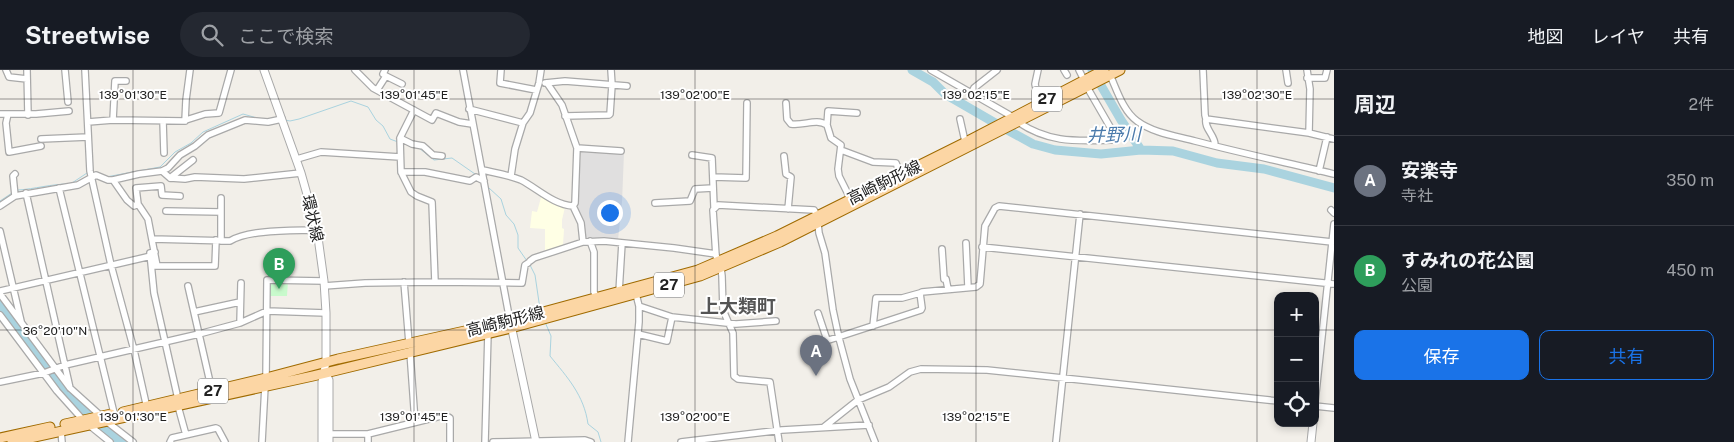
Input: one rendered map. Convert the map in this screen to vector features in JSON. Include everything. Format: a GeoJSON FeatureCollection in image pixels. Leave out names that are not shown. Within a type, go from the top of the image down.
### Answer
{"type":"FeatureCollection","features":[{"type":"Feature","properties":{"kind":"main road","name":"27"},"geometry":{"type":"LineString","coordinates":[[1013,121],[1087,83],[1120,70]]}},
{"type":"Feature","properties":{"kind":"main road","name":"高崎駒形線"},"geometry":{"type":"LineString","coordinates":[[817,219],[1013,121]]}},
{"type":"Feature","properties":{"kind":"main road","name":"高崎駒形線"},"geometry":{"type":"LineString","coordinates":[[0,438],[147,410],[266,382],[326,362],[488,333],[511,324],[597,298],[671,278],[780,242],[850,198],[900,173],[966,145]]}},
{"type":"Feature","properties":{"kind":"main road","name":"高崎駒形線"},"geometry":{"type":"LineString","coordinates":[[178,402],[212,391],[325,372],[409,347],[636,294],[700,276],[719,261]]}},
{"type":"Feature","properties":{"kind":"main road","name":"高崎駒形線"},"geometry":{"type":"LineString","coordinates":[[103,419],[114,414],[147,410]]}},
{"type":"Feature","properties":{"kind":"main road","name":"高崎駒形線"},"geometry":{"type":"LineString","coordinates":[[12,442],[61,431],[87,422]]}},
{"type":"Feature","properties":{"kind":"street"},"geometry":{"type":"LineString","coordinates":[[6,70],[9,78],[27,78]]}},
{"type":"Feature","properties":{"kind":"street"},"geometry":{"type":"LineString","coordinates":[[27,70],[28,115]]}},
{"type":"Feature","properties":{"kind":"street"},"geometry":{"type":"LineString","coordinates":[[65,70],[68,102]]}},
{"type":"Feature","properties":{"kind":"street"},"geometry":{"type":"LineString","coordinates":[[85,70],[90,170],[147,410]]}},
{"type":"Feature","properties":{"kind":"street"},"geometry":{"type":"LineString","coordinates":[[186,120],[186,100],[190,70]]}},
{"type":"Feature","properties":{"kind":"street"},"geometry":{"type":"LineString","coordinates":[[88,122],[186,120],[205,114],[219,113],[232,70]]}},
{"type":"Feature","properties":{"kind":"street","name":"環状線"},"geometry":{"type":"LineString","coordinates":[[264,70],[297,159],[317,230],[326,313],[326,362],[322,382],[322,442]]}},
{"type":"Feature","properties":{"kind":"street"},"geometry":{"type":"LineString","coordinates":[[355,70],[376,90],[432,120],[436,113],[459,122],[472,124]]}},
{"type":"Feature","properties":{"kind":"street"},"geometry":{"type":"LineString","coordinates":[[462,70],[483,170],[502,283],[536,441]]}},
{"type":"Feature","properties":{"kind":"street"},"geometry":{"type":"LineString","coordinates":[[500,70],[500,83],[536,90]]}},
{"type":"Feature","properties":{"kind":"street"},"geometry":{"type":"LineString","coordinates":[[511,176],[515,149],[524,123],[530,113],[541,70]]}},
{"type":"Feature","properties":{"kind":"street"},"geometry":{"type":"LineString","coordinates":[[565,116],[610,114],[611,70]]}},
{"type":"Feature","properties":{"kind":"street"},"geometry":{"type":"LineString","coordinates":[[931,70],[972,92],[1032,132],[1049,138],[1087,141],[1111,140],[1113,132],[1079,70]]}},
{"type":"Feature","properties":{"kind":"street"},"geometry":{"type":"LineString","coordinates":[[972,92],[974,88],[997,70]]}},
{"type":"Feature","properties":{"kind":"street"},"geometry":{"type":"LineString","coordinates":[[1037,94],[1035,84],[1038,70]]}},
{"type":"Feature","properties":{"kind":"street"},"geometry":{"type":"LineString","coordinates":[[1203,70],[1206,125],[1216,142],[1215,146]]}},
{"type":"Feature","properties":{"kind":"street"},"geometry":{"type":"LineString","coordinates":[[1286,70],[1288,83]]}},
{"type":"Feature","properties":{"kind":"street"},"geometry":{"type":"LineString","coordinates":[[1307,70],[1306,78],[1310,89],[1309,133]]}},
{"type":"Feature","properties":{"kind":"street"},"geometry":{"type":"LineString","coordinates":[[1306,78],[1325,78],[1327,70]]}},
{"type":"Feature","properties":{"kind":"street"},"geometry":{"type":"LineString","coordinates":[[376,90],[386,73],[402,84]]}},
{"type":"Feature","properties":{"kind":"street"},"geometry":{"type":"LineString","coordinates":[[1108,74],[1128,112],[1135,120],[1155,131],[1334,174]]}},
{"type":"Feature","properties":{"kind":"street"},"geometry":{"type":"LineString","coordinates":[[113,120],[115,81],[126,81]]}},
{"type":"Feature","properties":{"kind":"street"},"geometry":{"type":"LineString","coordinates":[[539,83],[565,81],[628,86]]}},
{"type":"Feature","properties":{"kind":"street"},"geometry":{"type":"LineString","coordinates":[[547,82],[562,105],[577,148],[577,184],[573,206],[581,223],[583,242]]}},
{"type":"Feature","properties":{"kind":"street"},"geometry":{"type":"LineString","coordinates":[[713,177],[746,178],[747,103]]}},
{"type":"Feature","properties":{"kind":"street"},"geometry":{"type":"LineString","coordinates":[[786,103],[787,119],[791,124],[797,125],[816,121],[827,125]]}},
{"type":"Feature","properties":{"kind":"street"},"geometry":{"type":"LineString","coordinates":[[414,110],[400,138],[400,157],[402,172],[411,192],[432,202],[435,282]]}},
{"type":"Feature","properties":{"kind":"street"},"geometry":{"type":"LineString","coordinates":[[469,110],[524,123]]}},
{"type":"Feature","properties":{"kind":"street"},"geometry":{"type":"LineString","coordinates":[[0,114],[28,115],[70,111]]}},
{"type":"Feature","properties":{"kind":"street"},"geometry":{"type":"LineString","coordinates":[[850,198],[838,176],[841,145],[831,138],[827,125],[828,112],[857,113]]}},
{"type":"Feature","properties":{"kind":"street"},"geometry":{"type":"LineString","coordinates":[[8,114],[6,123],[9,152],[41,146]]}},
{"type":"Feature","properties":{"kind":"street"},"geometry":{"type":"LineString","coordinates":[[0,206],[15,196],[78,185],[96,175],[113,180],[162,171],[168,168],[180,155],[208,135],[245,120],[268,122],[282,119]]}},
{"type":"Feature","properties":{"kind":"street"},"geometry":{"type":"LineString","coordinates":[[960,119],[966,145]]}},
{"type":"Feature","properties":{"kind":"street"},"geometry":{"type":"LineString","coordinates":[[1206,120],[1309,133],[1334,139]]}},
{"type":"Feature","properties":{"kind":"street"},"geometry":{"type":"LineString","coordinates":[[163,121],[164,153]]}},
{"type":"Feature","properties":{"kind":"street"},"geometry":{"type":"LineString","coordinates":[[41,139],[88,137]]}},
{"type":"Feature","properties":{"kind":"street"},"geometry":{"type":"LineString","coordinates":[[1320,171],[1327,137]]}},
{"type":"Feature","properties":{"kind":"street"},"geometry":{"type":"LineString","coordinates":[[400,138],[412,144],[423,146],[433,156],[442,156]]}},
{"type":"Feature","properties":{"kind":"street"},"geometry":{"type":"LineString","coordinates":[[577,148],[622,151]]}},
{"type":"Feature","properties":{"kind":"street"},"geometry":{"type":"LineString","coordinates":[[841,150],[873,162],[896,164],[900,173]]}},
{"type":"Feature","properties":{"kind":"street"},"geometry":{"type":"LineString","coordinates":[[297,159],[321,152],[400,157]]}},
{"type":"Feature","properties":{"kind":"street"},"geometry":{"type":"LineString","coordinates":[[692,155],[712,158],[714,207],[722,276],[723,310],[733,333],[734,376],[738,379],[770,382],[779,442]]}},
{"type":"Feature","properties":{"kind":"street"},"geometry":{"type":"LineString","coordinates":[[784,156],[786,174],[790,177],[788,209]]}},
{"type":"Feature","properties":{"kind":"street"},"geometry":{"type":"LineString","coordinates":[[170,178],[193,160]]}},
{"type":"Feature","properties":{"kind":"street"},"geometry":{"type":"LineString","coordinates":[[483,170],[511,176],[539,190],[560,204],[573,206]]}},
{"type":"Feature","properties":{"kind":"street"},"geometry":{"type":"LineString","coordinates":[[162,171],[170,178],[186,179],[195,177],[244,178],[301,173]]}},
{"type":"Feature","properties":{"kind":"street"},"geometry":{"type":"LineString","coordinates":[[402,172],[425,172],[470,181],[476,177],[484,181]]}},
{"type":"Feature","properties":{"kind":"street"},"geometry":{"type":"LineString","coordinates":[[15,174],[12,176],[15,196]]}},
{"type":"Feature","properties":{"kind":"street"},"geometry":{"type":"LineString","coordinates":[[113,180],[127,200],[134,206],[138,204]]}},
{"type":"Feature","properties":{"kind":"street"},"geometry":{"type":"LineString","coordinates":[[180,196],[162,195],[161,186],[136,188],[138,204],[148,219],[152,239],[154,292],[186,435]]}},
{"type":"Feature","properties":{"kind":"street"},"geometry":{"type":"LineString","coordinates":[[59,188],[114,414]]}},
{"type":"Feature","properties":{"kind":"street"},"geometry":{"type":"LineString","coordinates":[[655,203],[690,201],[694,189],[713,188]]}},
{"type":"Feature","properties":{"kind":"street"},"geometry":{"type":"LineString","coordinates":[[26,193],[70,388]]}},
{"type":"Feature","properties":{"kind":"street"},"geometry":{"type":"LineString","coordinates":[[154,266],[215,266],[221,198]]}},
{"type":"Feature","properties":{"kind":"street"},"geometry":{"type":"LineString","coordinates":[[714,207],[718,205],[814,210],[825,253],[839,338],[858,400],[875,442]]}},
{"type":"Feature","properties":{"kind":"street"},"geometry":{"type":"LineString","coordinates":[[873,326],[876,298],[902,298],[920,293],[976,287],[980,284],[985,226],[995,208],[999,206],[1332,242]]}},
{"type":"Feature","properties":{"kind":"street"},"geometry":{"type":"LineString","coordinates":[[166,211],[220,212]]}},
{"type":"Feature","properties":{"kind":"street"},"geometry":{"type":"LineString","coordinates":[[1056,442],[1080,214]]}},
{"type":"Feature","properties":{"kind":"street"},"geometry":{"type":"LineString","coordinates":[[1318,382],[1331,284],[1334,224]]}},
{"type":"Feature","properties":{"kind":"street"},"geometry":{"type":"LineString","coordinates":[[152,239],[230,241],[240,237],[281,231],[317,230]]}},
{"type":"Feature","properties":{"kind":"street"},"geometry":{"type":"LineString","coordinates":[[0,231],[21,323]]}},
{"type":"Feature","properties":{"kind":"street"},"geometry":{"type":"LineString","coordinates":[[262,442],[266,382],[267,280],[324,284],[404,282],[522,283],[525,266],[534,258],[590,241],[666,247],[719,261]]}},
{"type":"Feature","properties":{"kind":"street"},"geometry":{"type":"LineString","coordinates":[[590,241],[594,252],[594,292],[597,298]]}},
{"type":"Feature","properties":{"kind":"street"},"geometry":{"type":"LineString","coordinates":[[619,292],[622,243]]}},
{"type":"Feature","properties":{"kind":"street"},"geometry":{"type":"LineString","coordinates":[[966,243],[968,287]]}},
{"type":"Feature","properties":{"kind":"street"},"geometry":{"type":"LineString","coordinates":[[982,247],[1331,284]]}},
{"type":"Feature","properties":{"kind":"street"},"geometry":{"type":"LineString","coordinates":[[942,249],[944,279],[946,279],[948,289]]}},
{"type":"Feature","properties":{"kind":"street"},"geometry":{"type":"LineString","coordinates":[[133,442],[103,419],[70,388],[0,292],[153,254]]}},
{"type":"Feature","properties":{"kind":"street"},"geometry":{"type":"LineString","coordinates":[[404,282],[415,422]]}},
{"type":"Feature","properties":{"kind":"street"},"geometry":{"type":"LineString","coordinates":[[240,323],[241,283]]}},
{"type":"Feature","properties":{"kind":"street"},"geometry":{"type":"LineString","coordinates":[[188,286],[212,391]]}},
{"type":"Feature","properties":{"kind":"street"},"geometry":{"type":"LineString","coordinates":[[818,312],[828,340],[839,338],[921,310],[920,293]]}},
{"type":"Feature","properties":{"kind":"street"},"geometry":{"type":"LineString","coordinates":[[628,442],[638,334],[639,306],[636,294]]}},
{"type":"Feature","properties":{"kind":"street"},"geometry":{"type":"LineString","coordinates":[[194,312],[240,302]]}},
{"type":"Feature","properties":{"kind":"street"},"geometry":{"type":"LineString","coordinates":[[639,306],[672,317],[704,321],[736,324],[776,321]]}},
{"type":"Feature","properties":{"kind":"street"},"geometry":{"type":"LineString","coordinates":[[0,382],[44,373],[65,365],[199,334],[240,323],[267,311],[326,313]]}},
{"type":"Feature","properties":{"kind":"street"},"geometry":{"type":"LineString","coordinates":[[0,315],[57,391],[108,441]]}},
{"type":"Feature","properties":{"kind":"street"},"geometry":{"type":"LineString","coordinates":[[638,334],[667,341],[672,317]]}},
{"type":"Feature","properties":{"kind":"street"},"geometry":{"type":"LineString","coordinates":[[485,442],[488,333]]}},
{"type":"Feature","properties":{"kind":"street"},"geometry":{"type":"LineString","coordinates":[[824,427],[858,400],[888,388],[910,372],[921,369],[987,370],[1274,402]]}},
{"type":"Feature","properties":{"kind":"street","name":"環状線"},"geometry":{"type":"LineString","coordinates":[[325,372],[329,380],[329,442]]}},
{"type":"Feature","properties":{"kind":"street"},"geometry":{"type":"LineString","coordinates":[[1319,406],[1334,408]]}},
{"type":"Feature","properties":{"kind":"street"},"geometry":{"type":"LineString","coordinates":[[329,434],[368,434],[448,416],[450,418],[450,442]]}},
{"type":"Feature","properties":{"kind":"street"},"geometry":{"type":"LineString","coordinates":[[681,442],[737,439],[778,430],[868,426]]}},
{"type":"Feature","properties":{"kind":"street"},"geometry":{"type":"LineString","coordinates":[[1311,442],[1313,427]]}},
{"type":"Feature","properties":{"kind":"street"},"geometry":{"type":"LineString","coordinates":[[170,442],[172,438],[216,428],[225,442]]}},
{"type":"Feature","properties":{"kind":"street"},"geometry":{"type":"LineString","coordinates":[[61,431],[62,442]]}},
{"type":"Feature","properties":{"kind":"street"},"geometry":{"type":"LineString","coordinates":[[368,434],[368,442]]}},
{"type":"Feature","properties":{"kind":"street"},"geometry":{"type":"LineString","coordinates":[[494,442],[585,440],[591,442]]}},
{"type":"Feature","properties":{"kind":"shaded area"},"geometry":{"type":"Polygon","coordinates":[[[581,150],[624,153],[618,240],[585,239],[583,220],[577,209],[581,150]]]}},
{"type":"Feature","properties":{"kind":"shaded area"},"geometry":{"type":"Polygon","coordinates":[[[542,194],[565,207],[562,220],[562,228],[564,229],[563,245],[545,252],[545,229],[530,228],[532,211],[537,212],[542,194]]]}},
{"type":"Feature","properties":{"kind":"green space"},"geometry":{"type":"Polygon","coordinates":[[[270,281],[288,281],[287,296],[270,296],[270,281]]]}},
{"type":"Feature","properties":{"kind":"waterway","name":"井野川"},"geometry":{"type":"LineString","coordinates":[[912,70],[933,82],[945,94],[1033,144],[1055,150],[1101,154],[1141,150],[1173,151],[1217,163],[1264,169],[1334,188]]}},
{"type":"Feature","properties":{"kind":"waterway"},"geometry":{"type":"LineString","coordinates":[[1092,70],[1141,150]]}},
{"type":"Feature","properties":{"kind":"waterway"},"geometry":{"type":"LineString","coordinates":[[285,120],[299,119],[351,101],[368,107],[376,120],[383,126],[390,139],[398,142]]}},
{"type":"Feature","properties":{"kind":"waterway"},"geometry":{"type":"LineString","coordinates":[[106,177],[160,167],[175,152],[191,143],[203,132],[243,114],[257,118]]}},
{"type":"Feature","properties":{"kind":"waterway"},"geometry":{"type":"LineString","coordinates":[[263,119],[276,118]]}},
{"type":"Feature","properties":{"kind":"waterway"},"geometry":{"type":"LineString","coordinates":[[402,143],[415,147]]}},
{"type":"Feature","properties":{"kind":"waterway"},"geometry":{"type":"LineString","coordinates":[[419,148],[434,160],[452,158],[475,174]]}},
{"type":"Feature","properties":{"kind":"waterway"},"geometry":{"type":"LineString","coordinates":[[72,183],[87,173]]}},
{"type":"Feature","properties":{"kind":"waterway"},"geometry":{"type":"LineString","coordinates":[[18,190],[68,184]]}},
{"type":"Feature","properties":{"kind":"waterway"},"geometry":{"type":"LineString","coordinates":[[489,188],[501,199],[506,215],[514,224],[518,235],[518,248],[527,261]]}},
{"type":"Feature","properties":{"kind":"waterway"},"geometry":{"type":"LineString","coordinates":[[0,201],[12,193]]}},
{"type":"Feature","properties":{"kind":"waterway"},"geometry":{"type":"LineString","coordinates":[[530,265],[535,275],[540,309]]}},
{"type":"Feature","properties":{"kind":"waterway"},"geometry":{"type":"LineString","coordinates":[[0,305],[71,396],[104,428],[122,442]]}},
{"type":"Feature","properties":{"kind":"waterway"},"geometry":{"type":"LineString","coordinates":[[545,322],[551,336],[550,356],[579,395],[588,424],[598,432],[601,442]]}},
{"type":"Feature","properties":{"kind":"place","name":"すみれの花公園"},"geometry":{"type":"Point","coordinates":[279,289]}},
{"type":"Feature","properties":{"kind":"place","name":"安楽寺"},"geometry":{"type":"Point","coordinates":[816,376]}},
{"type":"Feature","properties":{"kind":"district","name":"上大類町"},"geometry":{"type":"Point","coordinates":[738,306]}}]}
